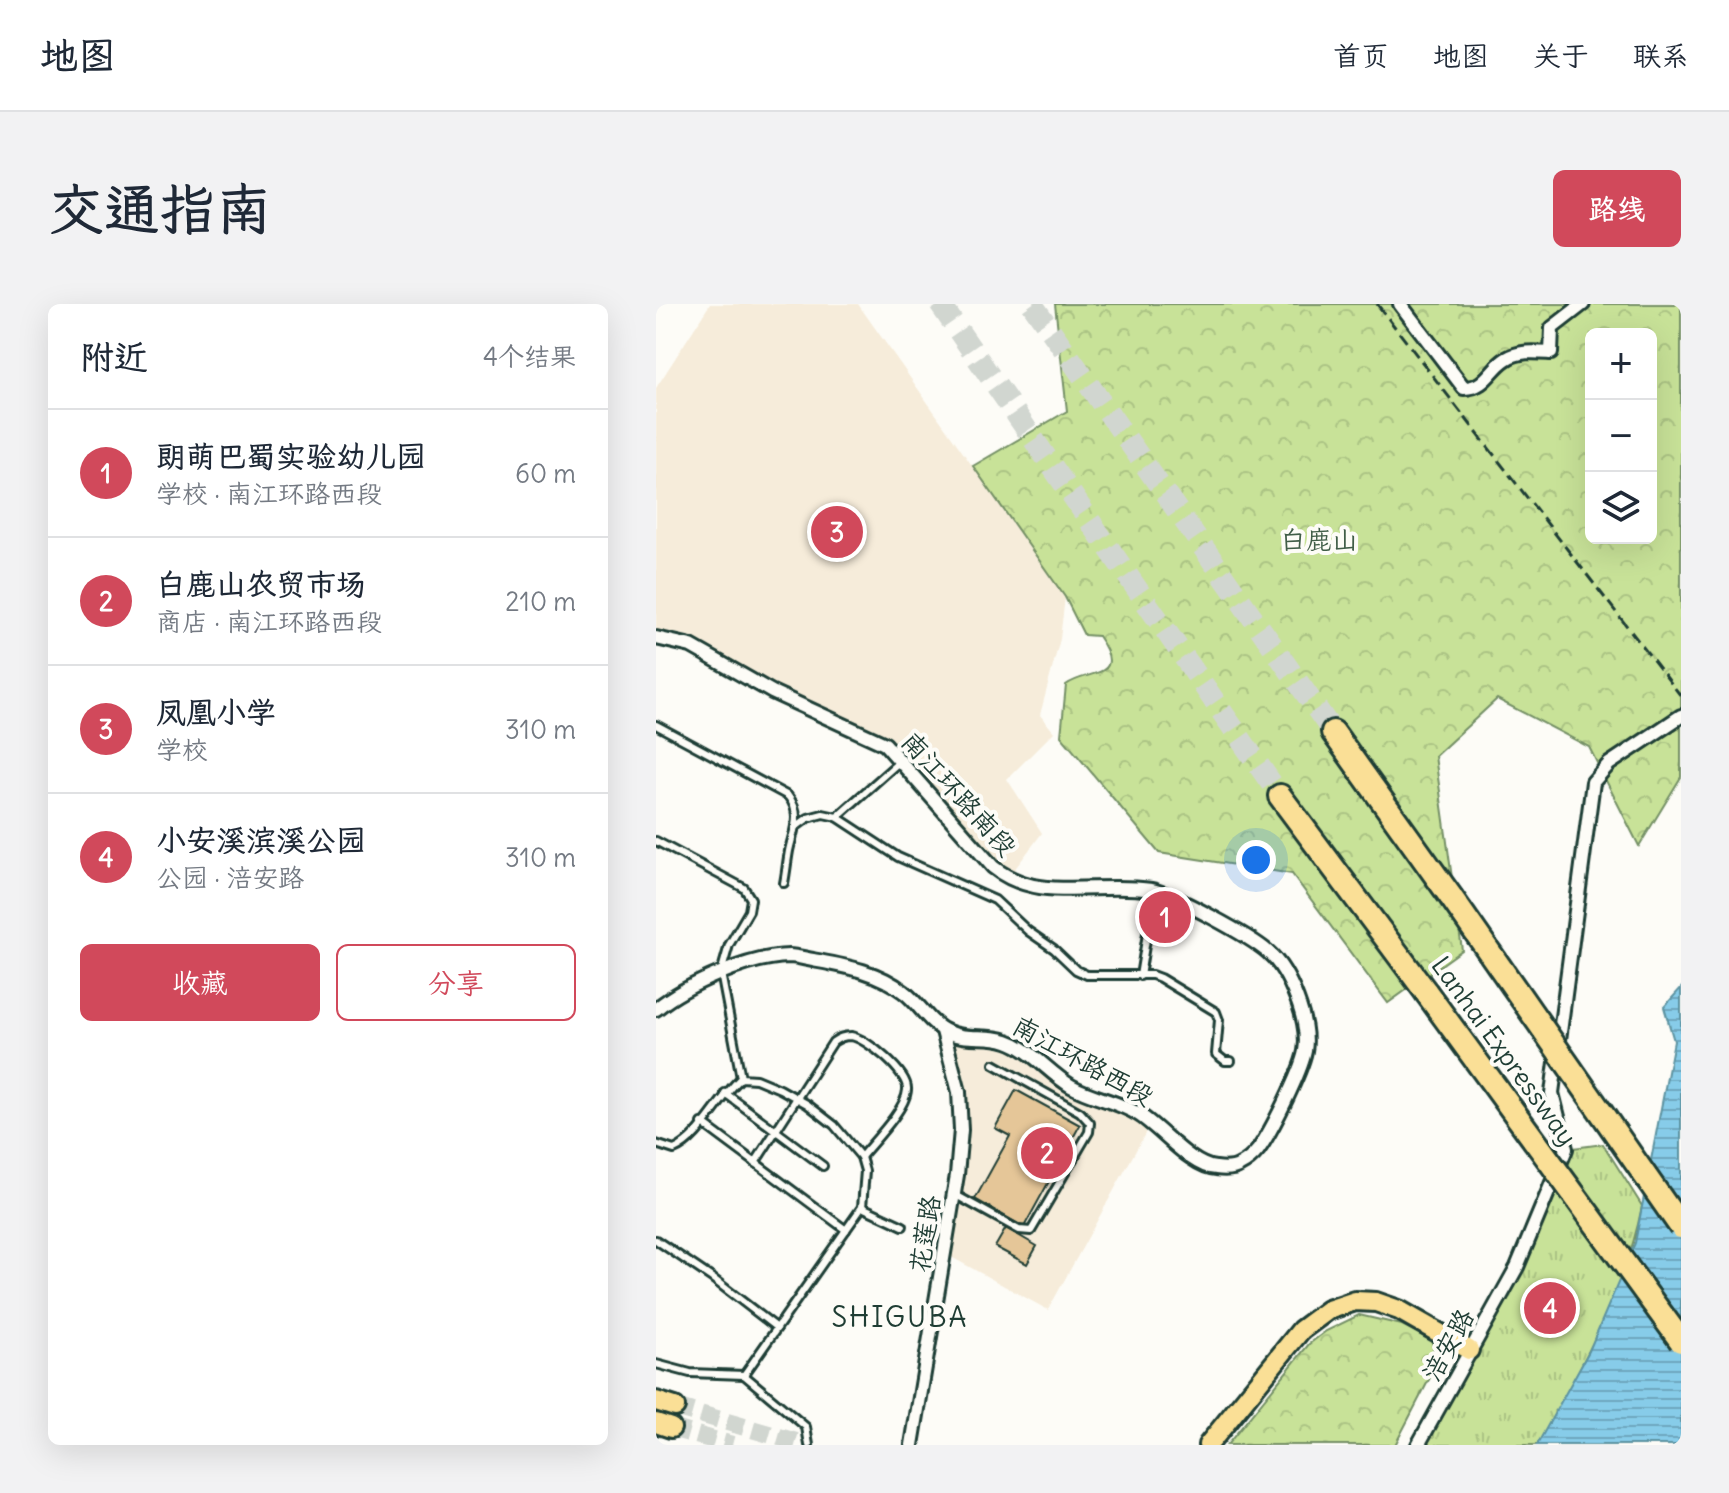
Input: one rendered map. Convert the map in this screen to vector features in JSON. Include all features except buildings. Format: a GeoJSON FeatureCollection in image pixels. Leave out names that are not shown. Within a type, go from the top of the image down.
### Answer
{"type":"FeatureCollection","features":[{"type":"Feature","properties":{"kind":"highway","name":"Lanhai Expressway"},"geometry":{"type":"LineString","coordinates":[[1333,732],[1681,1227]]}},
{"type":"Feature","properties":{"kind":"highway","name":"Lanhai Expressway"},"geometry":{"type":"LineString","coordinates":[[1280,796],[1681,1341]]}},
{"type":"Feature","properties":{"kind":"main road"},"geometry":{"type":"LineString","coordinates":[[1208,1445],[1301,1330],[1328,1310],[1355,1301],[1376,1302],[1399,1310],[1469,1350]]}},
{"type":"Feature","properties":{"kind":"main road"},"geometry":{"type":"LineString","coordinates":[[656,1401],[675,1407]]}},
{"type":"Feature","properties":{"kind":"street"},"geometry":{"type":"LineString","coordinates":[[1400,304],[1464,388],[1473,388],[1486,381],[1504,361],[1517,354],[1532,351],[1551,353],[1552,328],[1583,304]]}},
{"type":"Feature","properties":{"kind":"street","name":"南江环路南段"},"geometry":{"type":"LineString","coordinates":[[656,638],[691,646],[772,692],[885,744],[993,867],[1008,878],[1026,886],[1048,889],[1127,888],[1154,891]]}},
{"type":"Feature","properties":{"kind":"street","name":"涪安路"},"geometry":{"type":"LineString","coordinates":[[1418,1445],[1517,1267],[1566,1149],[1552,1093],[1593,782],[1609,764],[1681,716]]}},
{"type":"Feature","properties":{"kind":"street","name":"南江环路西段"},"geometry":{"type":"LineString","coordinates":[[943,1031],[960,1037],[984,1036],[1019,1046],[1075,1088],[1138,1113],[1196,1161],[1213,1169],[1237,1167],[1257,1151],[1297,1075],[1305,1050],[1305,1030],[1299,1004],[1281,967],[1256,943],[1154,891]]}},
{"type":"Feature","properties":{"kind":"street"},"geometry":{"type":"LineString","coordinates":[[656,1009],[673,995],[733,967],[790,956],[861,969],[903,991],[943,1031]]}},
{"type":"Feature","properties":{"kind":"street","name":"花莲路"},"geometry":{"type":"LineString","coordinates":[[912,1445],[954,1194],[961,1130],[959,1092],[943,1031]]}},
{"type":"Feature","properties":{"kind":"lane"},"geometry":{"type":"LineString","coordinates":[[656,738],[659,727],[788,796],[795,806],[797,826],[784,883]]}},
{"type":"Feature","properties":{"kind":"lane"},"geometry":{"type":"LineString","coordinates":[[837,817],[901,759]]}},
{"type":"Feature","properties":{"kind":"lane"},"geometry":{"type":"LineString","coordinates":[[797,826],[808,818],[823,814],[837,817],[898,857],[995,900],[1076,970],[1097,976],[1160,978],[1216,1012],[1219,1020],[1216,1054],[1225,1061],[1231,1061]]}},
{"type":"Feature","properties":{"kind":"lane"},"geometry":{"type":"LineString","coordinates":[[656,841],[748,893],[751,899],[749,911],[729,945],[721,973],[741,1078]]}},
{"type":"Feature","properties":{"kind":"lane"},"geometry":{"type":"LineString","coordinates":[[1140,976],[1154,891]]}},
{"type":"Feature","properties":{"kind":"lane"},"geometry":{"type":"LineString","coordinates":[[755,1163],[833,1042],[840,1037],[861,1039],[907,1079],[902,1105],[861,1157]]}},
{"type":"Feature","properties":{"kind":"lane"},"geometry":{"type":"LineString","coordinates":[[954,1194],[1019,1230],[1031,1231],[1089,1132],[1090,1123],[1080,1112],[994,1064]]}},
{"type":"Feature","properties":{"kind":"lane"},"geometry":{"type":"LineString","coordinates":[[656,1144],[674,1150],[687,1145],[725,1093],[741,1078],[756,1079],[797,1099],[834,1125],[861,1157],[865,1171],[862,1207],[744,1375]]}},
{"type":"Feature","properties":{"kind":"lane"},"geometry":{"type":"LineString","coordinates":[[725,1093],[823,1166]]}},
{"type":"Feature","properties":{"kind":"lane"},"geometry":{"type":"LineString","coordinates":[[702,1123],[846,1230]]}},
{"type":"Feature","properties":{"kind":"lane"},"geometry":{"type":"LineString","coordinates":[[862,1207],[903,1226]]}},
{"type":"Feature","properties":{"kind":"lane"},"geometry":{"type":"LineString","coordinates":[[656,1240],[777,1328]]}},
{"type":"Feature","properties":{"kind":"lane"},"geometry":{"type":"LineString","coordinates":[[656,1364],[690,1373],[744,1375],[806,1427],[809,1445]]}},
{"type":"Feature","properties":{"kind":"shaded area"},"geometry":{"type":"Polygon","coordinates":[[[710,304],[858,304],[1065,597],[1060,639],[1040,715],[1054,732],[1007,779],[1042,833],[1008,878],[901,759],[691,646],[656,638],[656,388],[710,304]]]}},
{"type":"Feature","properties":{"kind":"shaded area"},"geometry":{"type":"Polygon","coordinates":[[[943,1031],[1006,1040],[1057,1077],[1151,1123],[1048,1310],[944,1253],[961,1130],[943,1031]]]}},
{"type":"Feature","properties":{"kind":"green space","name":"白鹿山"},"geometry":{"type":"Polygon","coordinates":[[[1055,304],[1681,304],[1681,777],[1639,846],[1589,747],[1497,699],[1435,756],[1462,950],[1388,1003],[1292,874],[1159,853],[1061,736],[1066,685],[1107,667],[1109,660],[1106,650],[1098,636],[1084,635],[1065,597],[973,466],[1067,411],[1055,304]]]}},
{"type":"Feature","properties":{"kind":"green space"},"geometry":{"type":"Polygon","coordinates":[[[1603,1144],[1642,1206],[1635,1237],[1614,1297],[1587,1355],[1541,1439],[1537,1445],[1418,1445],[1517,1267],[1566,1149],[1603,1144]]]}},
{"type":"Feature","properties":{"kind":"green space"},"geometry":{"type":"Polygon","coordinates":[[[1359,1315],[1402,1325],[1432,1340],[1436,1366],[1395,1445],[1227,1445],[1309,1344],[1326,1331],[1359,1315]]]}},
{"type":"Feature","properties":{"kind":"water"},"geometry":{"type":"Polygon","coordinates":[[[1681,988],[1681,1445],[1537,1445],[1589,1351],[1635,1243],[1674,1041],[1664,1007],[1681,988]]]}},
{"type":"Feature","properties":{"kind":"tunnel"},"geometry":{"type":"LineString","coordinates":[[940,304],[1280,796]]}},
{"type":"Feature","properties":{"kind":"tunnel"},"geometry":{"type":"LineString","coordinates":[[1032,304],[1333,732]]}},
{"type":"Feature","properties":{"kind":"tunnel"},"geometry":{"type":"LineString","coordinates":[[675,1407],[807,1445]]}},
{"type":"Feature","properties":{"kind":"tunnel"},"geometry":{"type":"LineString","coordinates":[[671,1428],[732,1445]]}},
{"type":"Feature","properties":{"kind":"railway"},"geometry":{"type":"LineString","coordinates":[[1377,304],[1681,696]]}},
{"type":"Feature","properties":{"kind":"place","name":"凤凰小学"},"geometry":{"type":"Point","coordinates":[837,532]}},
{"type":"Feature","properties":{"kind":"place","name":"朗萌巴蜀实验幼儿园"},"geometry":{"type":"Point","coordinates":[1165,917]}},
{"type":"Feature","properties":{"kind":"place","name":"白鹿山农贸市场"},"geometry":{"type":"Point","coordinates":[1047,1153]}},
{"type":"Feature","properties":{"kind":"place","name":"小安溪滨溪公园"},"geometry":{"type":"Point","coordinates":[1550,1308]}},
{"type":"Feature","properties":{"kind":"district","name":"SHIGUBA"},"geometry":{"type":"Point","coordinates":[900,1317]}}]}
